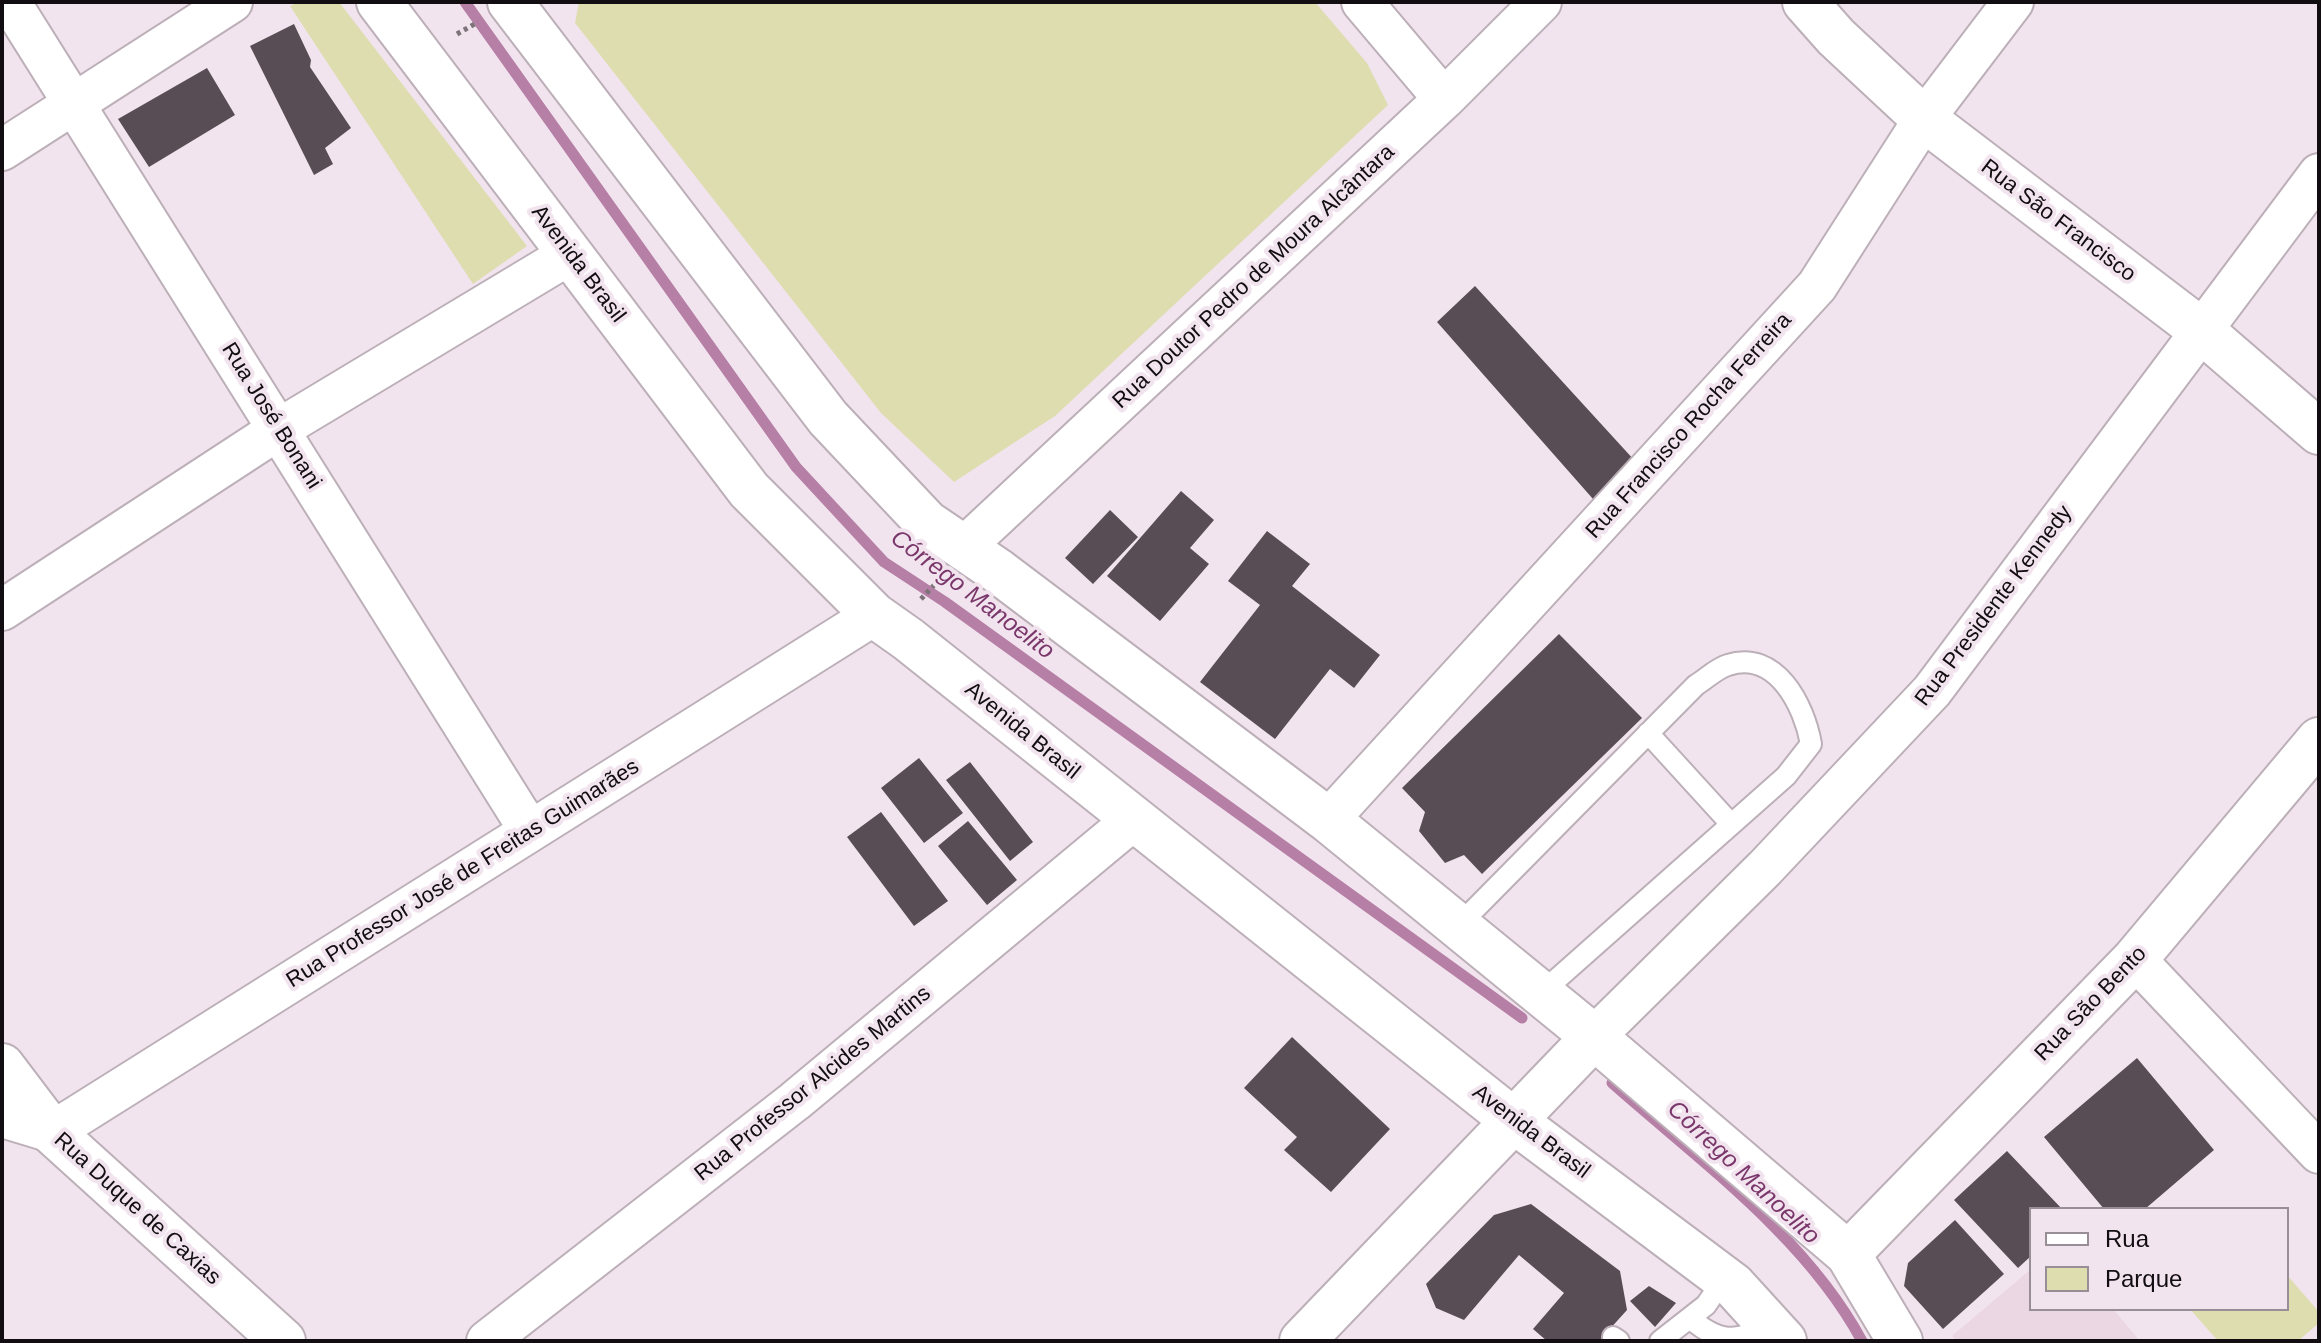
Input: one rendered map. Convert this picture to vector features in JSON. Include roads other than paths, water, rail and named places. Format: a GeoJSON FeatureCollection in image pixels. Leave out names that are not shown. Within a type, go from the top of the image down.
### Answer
{"type":"FeatureCollection","features":[{"type":"Feature","properties":{"kind":"main road","name":"Avenida Brasil"},"geometry":{"type":"LineString","coordinates":[[379,2],[749,490],[874,615],[1514,1121],[1724,1279],[1777,1333]]}},
{"type":"Feature","properties":{"kind":"main road","name":"Rua São Francisco"},"geometry":{"type":"LineString","coordinates":[[1805,2],[1836,37],[1924,119],[2202,331],[2319,432]]}},
{"type":"Feature","properties":{"kind":"main road"},"geometry":{"type":"LineString","coordinates":[[496,11],[828,418],[927,523],[953,562],[998,571],[1328,820],[1594,1037],[1848,1254],[1900,1341]]}},
{"type":"Feature","properties":{"kind":"main road","name":"Rua São Bento"},"geometry":{"type":"LineString","coordinates":[[1848,1254],[2135,959],[2319,740]]}},
{"type":"Feature","properties":{"kind":"main road"},"geometry":{"type":"LineString","coordinates":[[1302,1341],[1594,1037]]}},
{"type":"Feature","properties":{"kind":"main road","name":"Rua Duque de Caxias"},"geometry":{"type":"LineString","coordinates":[[2,1066],[52,1132],[283,1341]]}},
{"type":"Feature","properties":{"kind":"street","name":"Rua José Bonani"},"geometry":{"type":"LineString","coordinates":[[10,2],[530,831]]}},
{"type":"Feature","properties":{"kind":"street"},"geometry":{"type":"LineString","coordinates":[[2,150],[232,2]]}},
{"type":"Feature","properties":{"kind":"street"},"geometry":{"type":"LineString","coordinates":[[1362,2],[1444,99]]}},
{"type":"Feature","properties":{"kind":"street","name":"Rua Doutor Pedro de Moura Alcântara"},"geometry":{"type":"LineString","coordinates":[[953,562],[1444,99],[1541,2]]}},
{"type":"Feature","properties":{"kind":"street","name":"Rua Francisco Rocha Ferreira"},"geometry":{"type":"LineString","coordinates":[[1328,820],[1817,286],[1924,119],[2013,2]]}},
{"type":"Feature","properties":{"kind":"street","name":"Rua Presidente Kennedy"},"geometry":{"type":"LineString","coordinates":[[1594,1037],[1765,868],[1932,691],[2319,174]]}},
{"type":"Feature","properties":{"kind":"street"},"geometry":{"type":"LineString","coordinates":[[2,610],[279,429],[570,254]]}},
{"type":"Feature","properties":{"kind":"street","name":"Rua Professor José de Freitas Guimarães"},"geometry":{"type":"LineString","coordinates":[[52,1132],[874,615]]}},
{"type":"Feature","properties":{"kind":"street","name":"Rua Professor Alcides Martins"},"geometry":{"type":"LineString","coordinates":[[487,1341],[795,1101],[1133,820]]}},
{"type":"Feature","properties":{"kind":"street"},"geometry":{"type":"LineString","coordinates":[[2135,959],[2319,1153]]}},
{"type":"Feature","properties":{"kind":"street"},"geometry":{"type":"LineString","coordinates":[[2,1117],[52,1132]]}},
{"type":"Feature","properties":{"kind":"lane"},"geometry":{"type":"LineString","coordinates":[[1458,926],[1696,685],[1726,665],[1750,662],[1775,671],[1796,700],[1811,744],[1786,776],[1540,994]]}},
{"type":"Feature","properties":{"kind":"lane"},"geometry":{"type":"LineString","coordinates":[[1648,733],[1731,824]]}},
{"type":"Feature","properties":{"kind":"lane"},"geometry":{"type":"LineString","coordinates":[[1660,1341],[1706,1305],[1724,1279]]}},
{"type":"Feature","properties":{"kind":"lane"},"geometry":{"type":"LineString","coordinates":[[1690,1318],[1716,1341],[1777,1333]]}},
{"type":"Feature","properties":{"kind":"waterway","name":"Córrego Manoelito"},"geometry":{"type":"LineString","coordinates":[[465,2],[796,467],[884,562],[945,602],[1522,1018]]}},
{"type":"Feature","properties":{"kind":"waterway","name":"Córrego Manoelito"},"geometry":{"type":"LineString","coordinates":[[1612,1083],[1715,1171],[1781,1234],[1839,1303],[1862,1341]]}}]}
